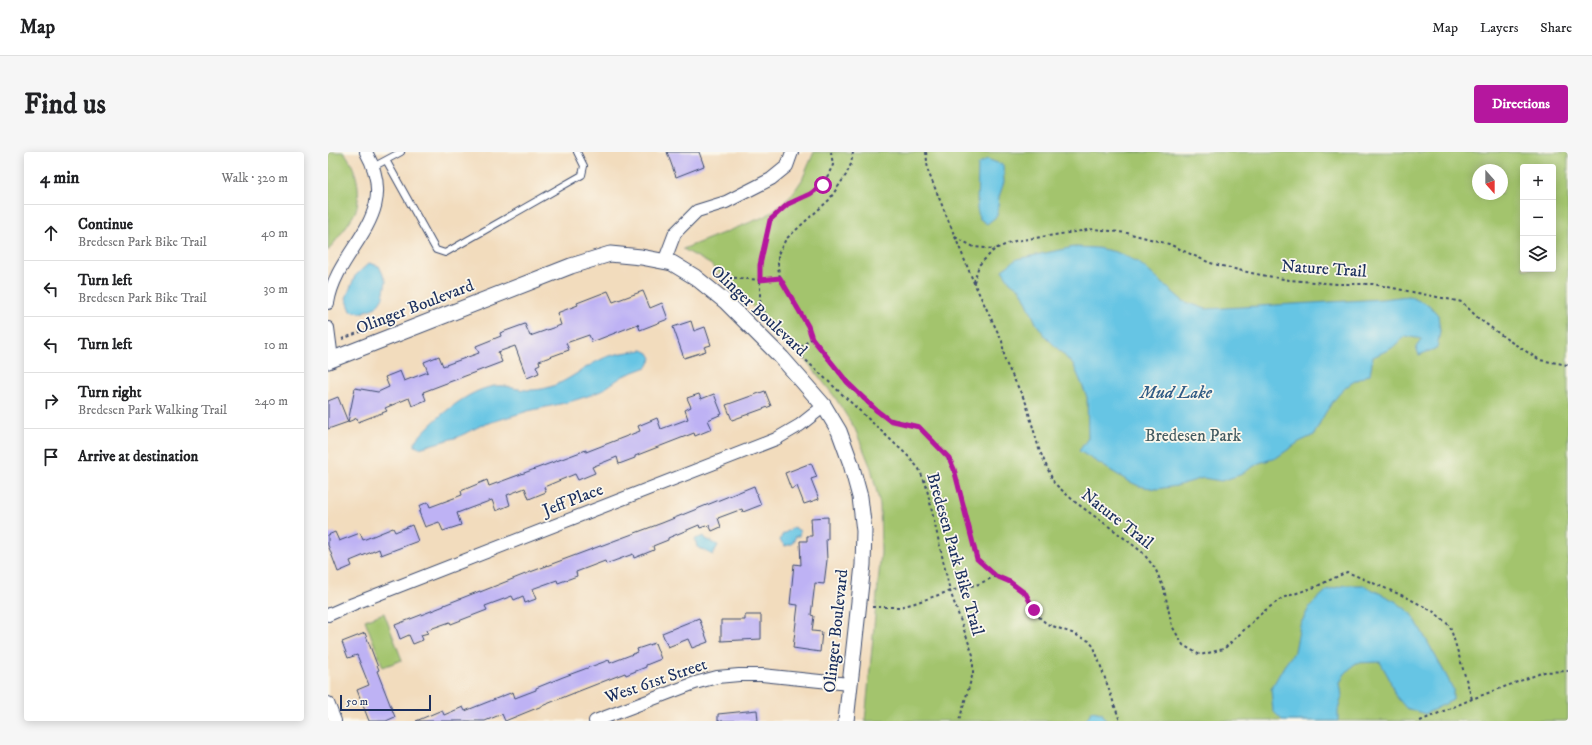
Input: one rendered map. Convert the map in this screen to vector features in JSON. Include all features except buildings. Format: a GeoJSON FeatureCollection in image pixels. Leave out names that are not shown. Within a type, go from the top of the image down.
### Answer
{"type":"FeatureCollection","features":[{"type":"Feature","properties":{"kind":"street"},"geometry":{"type":"LineString","coordinates":[[328,303],[336,279],[366,230],[374,213],[377,195],[376,177],[366,152]]}},
{"type":"Feature","properties":{"kind":"street"},"geometry":{"type":"LineString","coordinates":[[664,262],[675,233],[697,211],[726,202],[772,179],[787,166],[792,152]]}},
{"type":"Feature","properties":{"kind":"street","name":"Olinger Boulevard"},"geometry":{"type":"LineString","coordinates":[[330,360],[571,266],[610,254],[642,257],[672,264],[695,277],[726,302],[782,358],[824,406],[839,431],[851,464],[860,497],[864,531],[863,565],[846,721]]}},
{"type":"Feature","properties":{"kind":"street"},"geometry":{"type":"LineString","coordinates":[[328,328],[330,360]]}},
{"type":"Feature","properties":{"kind":"street","name":"Jeff Place"},"geometry":{"type":"LineString","coordinates":[[328,615],[776,439],[800,425],[824,406]]}},
{"type":"Feature","properties":{"kind":"street","name":"West 61st Street"},"geometry":{"type":"LineString","coordinates":[[595,721],[695,683],[716,677],[762,675],[849,684]]}},
{"type":"Feature","properties":{"kind":"street"},"geometry":{"type":"LineString","coordinates":[[328,704],[335,721]]}},
{"type":"Feature","properties":{"kind":"lane"},"geometry":{"type":"LineString","coordinates":[[373,168],[401,152]]}},
{"type":"Feature","properties":{"kind":"lane"},"geometry":{"type":"LineString","coordinates":[[386,160],[436,250],[445,253],[582,175],[584,166],[577,152]]}},
{"type":"Feature","properties":{"kind":"path","name":"Bredesen Park Bike Trail"},"geometry":{"type":"LineString","coordinates":[[831,152],[832,165],[823,185],[810,194],[788,204],[770,220],[760,265],[760,300],[762,309],[782,337],[919,469],[926,485],[950,591],[972,655],[972,673],[959,721]]}},
{"type":"Feature","properties":{"kind":"path"},"geometry":{"type":"LineString","coordinates":[[853,152],[851,164],[846,176],[829,200],[786,239],[778,254],[780,278],[808,326],[812,338],[848,383],[876,410],[889,420],[919,427],[949,458],[954,469],[977,559],[996,576],[1010,582],[1026,594],[1037,615],[1047,624],[1089,641],[1094,647],[1120,721]]}},
{"type":"Feature","properties":{"kind":"path","name":"Nature Trail"},"geometry":{"type":"LineString","coordinates":[[926,152],[928,171],[974,283],[1002,341],[1005,361],[1026,402],[1039,449],[1054,483],[1075,502],[1142,552],[1155,568],[1164,588],[1172,626],[1183,645],[1200,655],[1224,650],[1263,612],[1282,598],[1315,587],[1347,572],[1406,597],[1427,608],[1450,626],[1472,699]]}},
{"type":"Feature","properties":{"kind":"path","name":"Nature Trail"},"geometry":{"type":"LineString","coordinates":[[974,283],[979,266],[995,249],[1015,241],[1094,229],[1127,233],[1169,244],[1210,263],[1251,273],[1289,280],[1337,284],[1373,284],[1462,302],[1478,318],[1508,340],[1540,360],[1568,365]]}},
{"type":"Feature","properties":{"kind":"path","name":"Nature Trail"},"geometry":{"type":"LineString","coordinates":[[955,236],[974,247],[995,249]]}},
{"type":"Feature","properties":{"kind":"path"},"geometry":{"type":"LineString","coordinates":[[712,273],[717,277],[760,280],[780,278]]}},
{"type":"Feature","properties":{"kind":"path"},"geometry":{"type":"LineString","coordinates":[[792,354],[812,338]]}},
{"type":"Feature","properties":{"kind":"path"},"geometry":{"type":"LineString","coordinates":[[832,392],[837,389]]}},
{"type":"Feature","properties":{"kind":"path"},"geometry":{"type":"LineString","coordinates":[[870,607],[900,607],[950,591],[979,584],[996,576]]}},
{"type":"Feature","properties":{"kind":"path"},"geometry":{"type":"LineString","coordinates":[[1420,721],[1472,699],[1544,672],[1568,671]]}},
{"type":"Feature","properties":{"kind":"green space"},"geometry":{"type":"Polygon","coordinates":[[[328,152],[344,152],[348,158],[357,180],[358,203],[356,210],[344,230],[328,251],[328,152]]]}},
{"type":"Feature","properties":{"kind":"green space","name":"Bredesen Park"},"geometry":{"type":"Polygon","coordinates":[[[814,152],[1568,152],[1568,721],[865,721],[881,552],[880,505],[871,468],[855,429],[834,396],[805,359],[710,264],[683,249],[766,216],[790,197],[802,180],[814,152]]]}},
{"type":"Feature","properties":{"kind":"green space"},"geometry":{"type":"Polygon","coordinates":[[[384,613],[402,660],[383,667],[365,620],[384,613]]]}},
{"type":"Feature","properties":{"kind":"water"},"geometry":{"type":"Polygon","coordinates":[[[987,159],[1003,165],[1004,182],[999,197],[997,216],[987,224],[980,219],[977,209],[978,165],[987,159]]]}},
{"type":"Feature","properties":{"kind":"water","name":"Mud Lake"},"geometry":{"type":"Polygon","coordinates":[[[1074,247],[1097,248],[1116,252],[1138,262],[1183,301],[1206,309],[1383,299],[1408,296],[1429,305],[1438,315],[1440,331],[1437,348],[1419,355],[1416,347],[1422,339],[1405,336],[1392,348],[1373,357],[1370,374],[1350,384],[1339,394],[1325,414],[1314,435],[1299,442],[1276,458],[1259,463],[1240,475],[1221,481],[1203,478],[1176,486],[1157,489],[1139,486],[1128,481],[1079,451],[1088,438],[1087,397],[1080,380],[1074,366],[1045,336],[1036,323],[1021,290],[1010,282],[1002,270],[1017,259],[1074,247]]]}},
{"type":"Feature","properties":{"kind":"water"},"geometry":{"type":"Polygon","coordinates":[[[369,263],[379,266],[386,281],[383,297],[376,307],[361,313],[351,311],[346,298],[355,276],[369,263]]]}},
{"type":"Feature","properties":{"kind":"water"},"geometry":{"type":"Polygon","coordinates":[[[643,350],[649,353],[652,358],[647,367],[623,376],[601,391],[569,402],[528,411],[482,425],[458,437],[419,448],[415,446],[418,438],[425,430],[445,412],[469,395],[493,386],[506,386],[526,390],[546,388],[564,381],[590,365],[609,356],[643,350]]]}},
{"type":"Feature","properties":{"kind":"water"},"geometry":{"type":"Polygon","coordinates":[[[794,527],[800,531],[799,536],[796,536],[792,544],[785,546],[780,541],[782,535],[794,527]]]}},
{"type":"Feature","properties":{"kind":"water"},"geometry":{"type":"Polygon","coordinates":[[[704,536],[706,539],[718,545],[713,555],[697,547],[695,539],[704,536]]]}},
{"type":"Feature","properties":{"kind":"water"},"geometry":{"type":"Polygon","coordinates":[[[1346,585],[1363,585],[1395,601],[1412,614],[1453,689],[1453,700],[1425,714],[1406,708],[1395,695],[1389,678],[1380,662],[1355,663],[1344,675],[1340,683],[1342,696],[1338,710],[1338,721],[1283,721],[1273,711],[1271,689],[1284,666],[1295,651],[1300,625],[1310,606],[1327,590],[1346,585]]]}},
{"type":"Feature","properties":{"kind":"water"},"geometry":{"type":"Polygon","coordinates":[[[1092,711],[1102,713],[1106,721],[1085,721],[1092,711]]]}},
{"type":"Feature","properties":{"kind":"route"},"geometry":{"type":"LineString","coordinates":[[823,185],[810,194],[788,204],[770,220],[760,265],[760,280],[780,278],[808,326],[812,338],[848,383],[876,410],[889,420],[919,427],[949,458],[954,469],[977,559],[996,576],[1010,582],[1026,594],[1034,610]]}}]}
